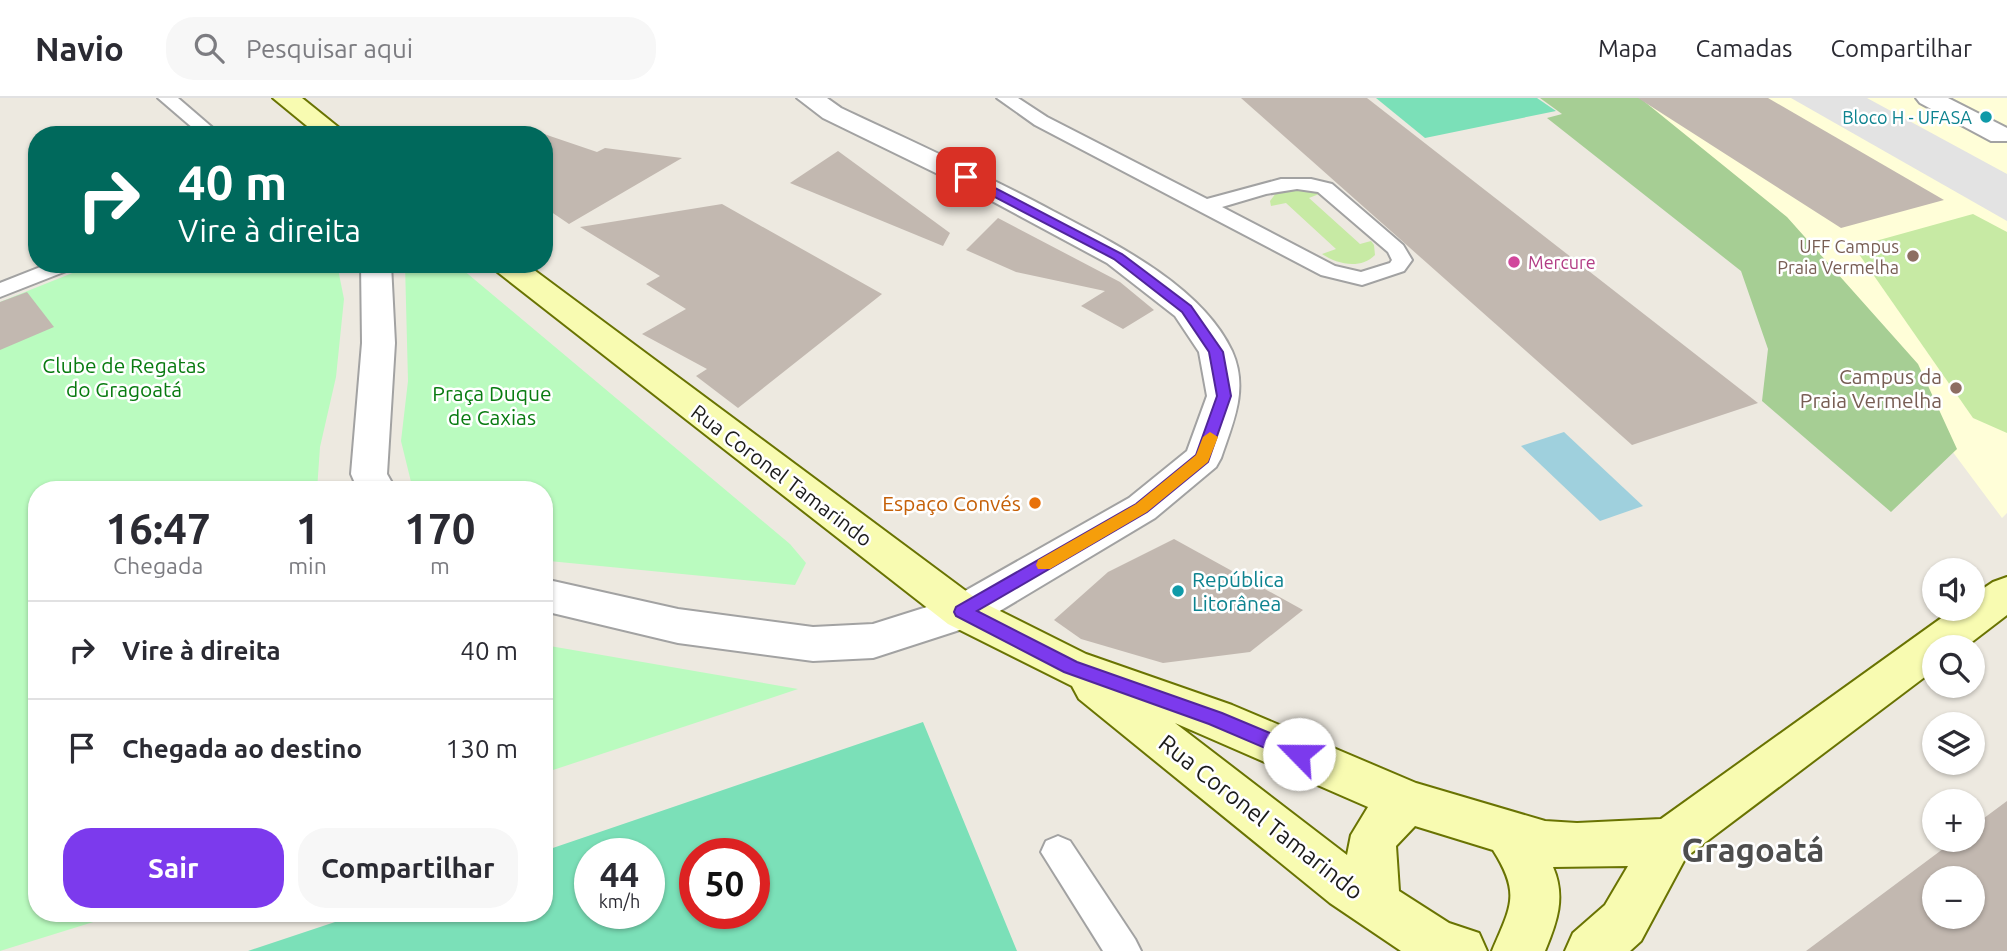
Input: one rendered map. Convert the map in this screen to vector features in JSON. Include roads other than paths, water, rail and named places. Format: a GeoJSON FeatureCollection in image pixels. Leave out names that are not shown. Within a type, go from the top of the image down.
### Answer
{"type":"FeatureCollection","features":[{"type":"Feature","properties":{"kind":"main road"},"geometry":{"type":"LineString","coordinates":[[286,98],[323,126]]}},
{"type":"Feature","properties":{"kind":"main road","name":"Rua Coronel Tamarindo"},"geometry":{"type":"LineString","coordinates":[[518,273],[962,612],[1071,667],[1216,719],[1410,803],[1545,844],[1577,846],[1669,841]]}},
{"type":"Feature","properties":{"kind":"main road"},"geometry":{"type":"LineString","coordinates":[[1591,951],[1622,923],[1669,841],[2007,593]]}},
{"type":"Feature","properties":{"kind":"main road","name":"Rua Coronel Tamarindo"},"geometry":{"type":"LineString","coordinates":[[1071,667],[1326,869],[1439,946],[1461,951]]}},
{"type":"Feature","properties":{"kind":"main road"},"geometry":{"type":"LineString","coordinates":[[1377,906],[1371,867],[1373,838],[1387,816],[1410,803]]}},
{"type":"Feature","properties":{"kind":"main road"},"geometry":{"type":"LineString","coordinates":[[1508,832],[1529,862],[1538,896],[1530,927],[1518,951]]}},
{"type":"Feature","properties":{"kind":"street"},"geometry":{"type":"LineString","coordinates":[[553,596],[678,626],[813,644],[873,642],[962,612],[1142,508],[1203,458],[1224,396],[1216,352],[1186,309],[1118,257],[989,188],[832,113],[810,98]]}},
{"type":"Feature","properties":{"kind":"street"},"geometry":{"type":"LineString","coordinates":[[1929,98],[2000,135]]}},
{"type":"Feature","properties":{"kind":"street"},"geometry":{"type":"LineString","coordinates":[[372,481],[369,474],[379,355],[377,273]]}},
{"type":"Feature","properties":{"kind":"lane"},"geometry":{"type":"LineString","coordinates":[[167,98],[201,126]]}},
{"type":"Feature","properties":{"kind":"lane"},"geometry":{"type":"LineString","coordinates":[[1006,98],[1041,121],[1078,138],[1203,206],[1328,271],[1348,278],[1362,279],[1381,275],[1397,267],[1402,260],[1396,249],[1325,188],[1314,183],[1289,183],[1203,206]]}},
{"type":"Feature","properties":{"kind":"lane"},"geometry":{"type":"LineString","coordinates":[[0,291],[45,273]]}},
{"type":"Feature","properties":{"kind":"lane"},"geometry":{"type":"LineString","coordinates":[[1058,852],[1123,951]]}},
{"type":"Feature","properties":{"kind":"water"},"geometry":{"type":"Polygon","coordinates":[[[1564,432],[1643,506],[1600,521],[1521,446],[1564,432]]]}},
{"type":"Feature","properties":{"kind":"place","name":"Bloco H - UFASA"},"geometry":{"type":"Point","coordinates":[1986,117]}},
{"type":"Feature","properties":{"kind":"place","name":"UFF Campus Praia Vermelha"},"geometry":{"type":"Point","coordinates":[1913,256]}},
{"type":"Feature","properties":{"kind":"place","name":"Mercure"},"geometry":{"type":"Point","coordinates":[1514,262]}},
{"type":"Feature","properties":{"kind":"place","name":"Campus da Praia Vermelha"},"geometry":{"type":"Point","coordinates":[1956,388]}},
{"type":"Feature","properties":{"kind":"place","name":"Espaço Convés"},"geometry":{"type":"Point","coordinates":[1035,503]}},
{"type":"Feature","properties":{"kind":"place","name":"República Litorânea"},"geometry":{"type":"Point","coordinates":[1178,591]}},
{"type":"Feature","properties":{"kind":"district","name":"Gragoatá"},"geometry":{"type":"Point","coordinates":[1753,849]}},
{"type":"Feature","properties":{"kind":"park label","name":"Clube de Regatas do Gragoatá"},"geometry":{"type":"Point","coordinates":[124,377]}},
{"type":"Feature","properties":{"kind":"park label","name":"Praça Duque de Caxias"},"geometry":{"type":"Point","coordinates":[492,405]}}]}
